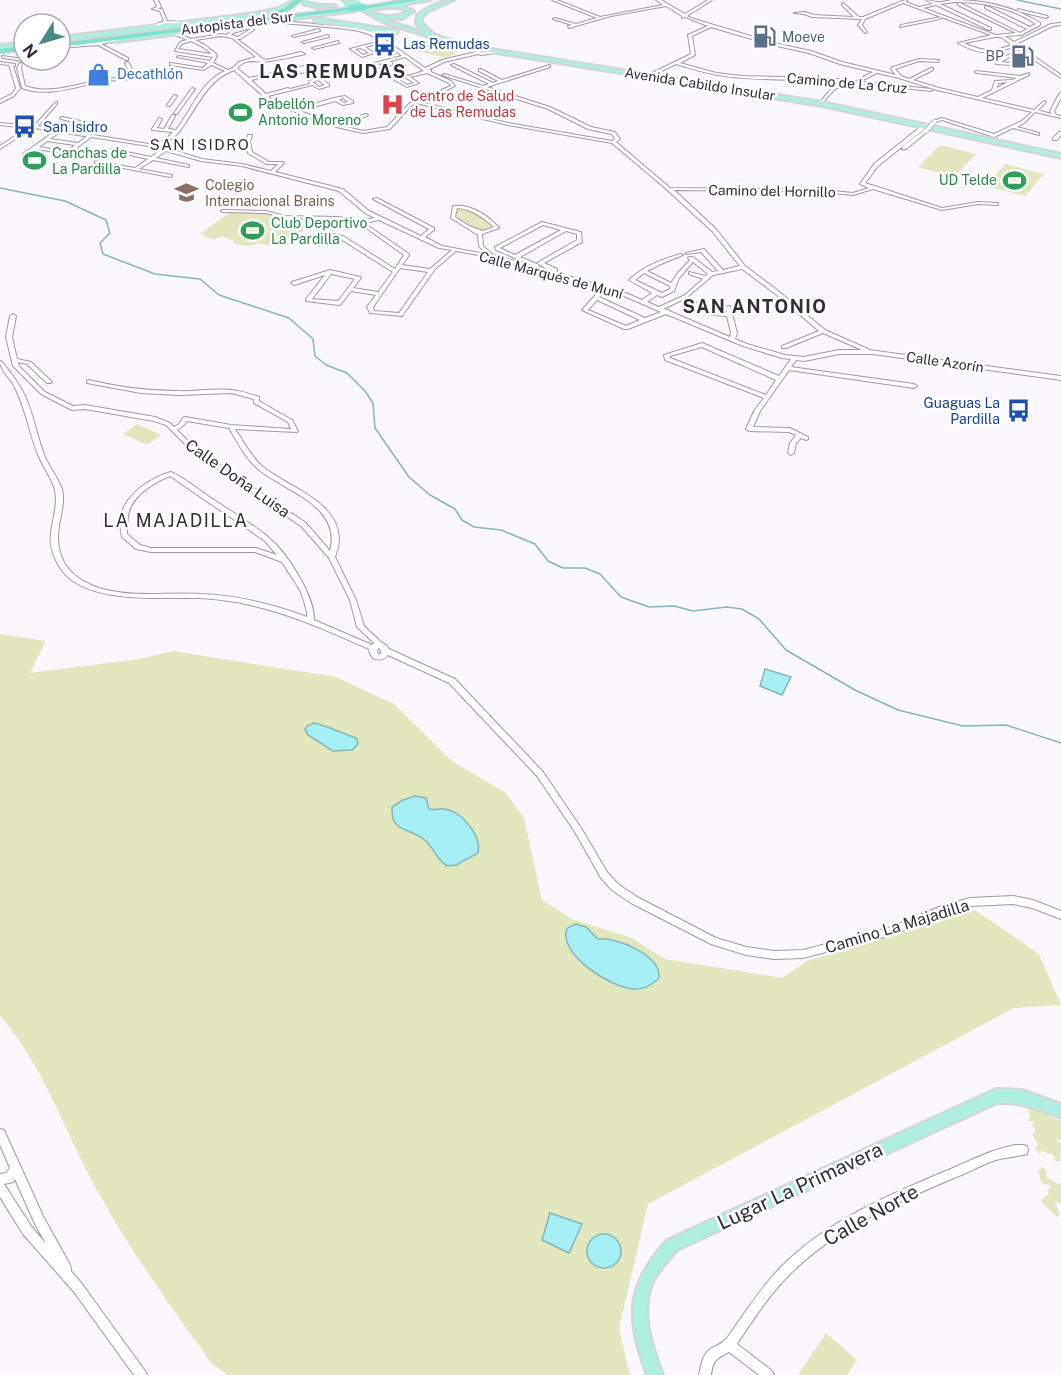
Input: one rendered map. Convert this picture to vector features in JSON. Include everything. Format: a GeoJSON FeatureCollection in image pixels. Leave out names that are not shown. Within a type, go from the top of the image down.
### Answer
{"type":"FeatureCollection","features":[{"type":"Feature","properties":{"kind":"highway"},"geometry":{"type":"LineString","coordinates":[[164,30],[279,12],[298,0]]}},
{"type":"Feature","properties":{"kind":"highway","name":"Autopista del Sur"},"geometry":{"type":"LineString","coordinates":[[72,42],[398,0]]}},
{"type":"Feature","properties":{"kind":"highway","name":"Autopista del Sur"},"geometry":{"type":"LineString","coordinates":[[72,42],[415,0]]}},
{"type":"Feature","properties":{"kind":"highway"},"geometry":{"type":"LineString","coordinates":[[237,19],[328,7]]}},
{"type":"Feature","properties":{"kind":"highway"},"geometry":{"type":"LineString","coordinates":[[72,43],[117,40]]}},
{"type":"Feature","properties":{"kind":"main road"},"geometry":{"type":"LineString","coordinates":[[72,41],[114,32],[274,11],[298,0]]}},
{"type":"Feature","properties":{"kind":"main road"},"geometry":{"type":"LineString","coordinates":[[305,0],[307,4],[328,7],[429,0]]}},
{"type":"Feature","properties":{"kind":"main road"},"geometry":{"type":"LineString","coordinates":[[117,40],[339,12],[372,0]]}},
{"type":"Feature","properties":{"kind":"main road"},"geometry":{"type":"LineString","coordinates":[[443,39],[423,29],[418,20],[427,9],[452,0]]}},
{"type":"Feature","properties":{"kind":"main road"},"geometry":{"type":"LineString","coordinates":[[378,16],[406,16],[411,11],[383,3]]}},
{"type":"Feature","properties":{"kind":"main road"},"geometry":{"type":"LineString","coordinates":[[339,12],[335,16],[338,19],[354,6]]}},
{"type":"Feature","properties":{"kind":"main road","name":"Avenida Cabildo Insular"},"geometry":{"type":"LineString","coordinates":[[354,6],[443,39],[822,102],[999,137],[1061,155]]}},
{"type":"Feature","properties":{"kind":"main road","name":"Avenida Cabildo Insular"},"geometry":{"type":"LineString","coordinates":[[354,6],[397,27],[466,46],[757,93],[1061,155]]}},
{"type":"Feature","properties":{"kind":"main road"},"geometry":{"type":"LineString","coordinates":[[278,21],[336,21],[443,39]]}},
{"type":"Feature","properties":{"kind":"main road","name":"Lugar La Primavera"},"geometry":{"type":"LineString","coordinates":[[655,1375],[644,1347],[639,1308],[645,1280],[659,1257],[672,1245],[996,1096],[1014,1095],[1030,1098],[1061,1111]]}},
{"type":"Feature","properties":{"kind":"street"},"geometry":{"type":"LineString","coordinates":[[156,0],[166,22]]}},
{"type":"Feature","properties":{"kind":"street"},"geometry":{"type":"LineString","coordinates":[[554,0],[602,18]]}},
{"type":"Feature","properties":{"kind":"street"},"geometry":{"type":"LineString","coordinates":[[679,18],[710,0]]}},
{"type":"Feature","properties":{"kind":"street"},"geometry":{"type":"LineString","coordinates":[[796,13],[812,16],[864,18],[908,0]]}},
{"type":"Feature","properties":{"kind":"street"},"geometry":{"type":"LineString","coordinates":[[928,0],[981,25],[1014,44],[1061,77]]}},
{"type":"Feature","properties":{"kind":"street"},"geometry":{"type":"LineString","coordinates":[[970,0],[1046,17]]}},
{"type":"Feature","properties":{"kind":"street"},"geometry":{"type":"LineString","coordinates":[[918,8],[954,1],[982,4],[1007,9],[1039,23],[1020,34],[960,43],[992,54],[1055,24],[1061,26]]}},
{"type":"Feature","properties":{"kind":"street"},"geometry":{"type":"LineString","coordinates":[[954,1],[1020,34]]}},
{"type":"Feature","properties":{"kind":"street"},"geometry":{"type":"LineString","coordinates":[[569,27],[663,2],[686,16],[712,26],[947,91],[1061,117]]}},
{"type":"Feature","properties":{"kind":"street"},"geometry":{"type":"LineString","coordinates":[[903,3],[999,36]]}},
{"type":"Feature","properties":{"kind":"street"},"geometry":{"type":"LineString","coordinates":[[843,4],[858,18]]}},
{"type":"Feature","properties":{"kind":"street"},"geometry":{"type":"LineString","coordinates":[[982,4],[1030,29]]}},
{"type":"Feature","properties":{"kind":"street"},"geometry":{"type":"LineString","coordinates":[[901,26],[943,17]]}},
{"type":"Feature","properties":{"kind":"street"},"geometry":{"type":"LineString","coordinates":[[981,25],[1025,17]]}},
{"type":"Feature","properties":{"kind":"street"},"geometry":{"type":"LineString","coordinates":[[864,18],[860,25],[865,32]]}},
{"type":"Feature","properties":{"kind":"street"},"geometry":{"type":"LineString","coordinates":[[114,32],[162,25],[166,22],[218,19]]}},
{"type":"Feature","properties":{"kind":"street"},"geometry":{"type":"LineString","coordinates":[[555,19],[577,25]]}},
{"type":"Feature","properties":{"kind":"street"},"geometry":{"type":"LineString","coordinates":[[215,56],[176,50],[181,43],[191,40],[228,35],[278,21]]}},
{"type":"Feature","properties":{"kind":"street"},"geometry":{"type":"LineString","coordinates":[[234,38],[245,35],[255,27],[278,21],[360,30],[376,35],[453,86],[416,102],[392,125],[381,130],[363,132],[334,125],[271,101],[235,68]]}},
{"type":"Feature","properties":{"kind":"street"},"geometry":{"type":"LineString","coordinates":[[232,26],[231,29],[245,35]]}},
{"type":"Feature","properties":{"kind":"street"},"geometry":{"type":"LineString","coordinates":[[653,74],[695,53],[690,35],[699,29],[712,26]]}},
{"type":"Feature","properties":{"kind":"street"},"geometry":{"type":"LineString","coordinates":[[222,27],[227,28],[228,35]]}},
{"type":"Feature","properties":{"kind":"street"},"geometry":{"type":"LineString","coordinates":[[294,36],[319,30]]}},
{"type":"Feature","properties":{"kind":"street"},"geometry":{"type":"LineString","coordinates":[[175,33],[209,50],[215,56]]}},
{"type":"Feature","properties":{"kind":"street"},"geometry":{"type":"LineString","coordinates":[[228,35],[245,46],[257,59]]}},
{"type":"Feature","properties":{"kind":"street"},"geometry":{"type":"LineString","coordinates":[[245,35],[245,46]]}},
{"type":"Feature","properties":{"kind":"street"},"geometry":{"type":"LineString","coordinates":[[304,42],[328,36]]}},
{"type":"Feature","properties":{"kind":"street"},"geometry":{"type":"LineString","coordinates":[[73,46],[117,40]]}},
{"type":"Feature","properties":{"kind":"street"},"geometry":{"type":"LineString","coordinates":[[362,47],[384,41]]}},
{"type":"Feature","properties":{"kind":"street"},"geometry":{"type":"LineString","coordinates":[[314,48],[338,42]]}},
{"type":"Feature","properties":{"kind":"street"},"geometry":{"type":"LineString","coordinates":[[1,51],[8,60],[18,88],[27,92],[98,84],[111,79],[130,80],[136,75],[128,61],[99,44],[73,46]]}},
{"type":"Feature","properties":{"kind":"street"},"geometry":{"type":"LineString","coordinates":[[466,46],[484,54],[496,52]]}},
{"type":"Feature","properties":{"kind":"street"},"geometry":{"type":"LineString","coordinates":[[407,77],[417,83],[407,86],[390,75],[400,73],[407,77],[430,71],[443,61],[477,52]]}},
{"type":"Feature","properties":{"kind":"street"},"geometry":{"type":"LineString","coordinates":[[1010,64],[997,63],[1009,55],[1024,52]]}},
{"type":"Feature","properties":{"kind":"street"},"geometry":{"type":"LineString","coordinates":[[156,146],[178,131],[195,101],[226,70],[235,68],[237,64],[257,59],[267,61],[293,54]]}},
{"type":"Feature","properties":{"kind":"street"},"geometry":{"type":"LineString","coordinates":[[171,64],[204,69],[215,56]]}},
{"type":"Feature","properties":{"kind":"street"},"geometry":{"type":"LineString","coordinates":[[387,61],[405,56]]}},
{"type":"Feature","properties":{"kind":"street"},"geometry":{"type":"LineString","coordinates":[[179,57],[211,63],[226,70]]}},
{"type":"Feature","properties":{"kind":"street"},"geometry":{"type":"LineString","coordinates":[[900,77],[894,68],[919,60],[938,61]]}},
{"type":"Feature","properties":{"kind":"street"},"geometry":{"type":"LineString","coordinates":[[20,72],[23,87],[39,91],[111,79],[131,78],[134,76],[128,61]]}},
{"type":"Feature","properties":{"kind":"street"},"geometry":{"type":"LineString","coordinates":[[0,63],[12,64]]}},
{"type":"Feature","properties":{"kind":"street","name":"Camino de La Cruz"},"geometry":{"type":"LineString","coordinates":[[676,63],[716,74],[742,77],[792,77],[947,91]]}},
{"type":"Feature","properties":{"kind":"street"},"geometry":{"type":"LineString","coordinates":[[453,65],[493,84]]}},
{"type":"Feature","properties":{"kind":"street"},"geometry":{"type":"LineString","coordinates":[[483,87],[549,66]]}},
{"type":"Feature","properties":{"kind":"street"},"geometry":{"type":"LineString","coordinates":[[247,80],[273,76],[299,67]]}},
{"type":"Feature","properties":{"kind":"street"},"geometry":{"type":"LineString","coordinates":[[272,69],[278,73]]}},
{"type":"Feature","properties":{"kind":"street"},"geometry":{"type":"LineString","coordinates":[[909,80],[932,69]]}},
{"type":"Feature","properties":{"kind":"street"},"geometry":{"type":"LineString","coordinates":[[480,70],[501,81]]}},
{"type":"Feature","properties":{"kind":"street"},"geometry":{"type":"LineString","coordinates":[[430,71],[533,102],[590,128],[613,133],[618,139],[614,142]]}},
{"type":"Feature","properties":{"kind":"street"},"geometry":{"type":"LineString","coordinates":[[864,78],[876,72]]}},
{"type":"Feature","properties":{"kind":"street"},"geometry":{"type":"LineString","coordinates":[[977,72],[1019,77]]}},
{"type":"Feature","properties":{"kind":"street"},"geometry":{"type":"LineString","coordinates":[[979,98],[1028,74]]}},
{"type":"Feature","properties":{"kind":"street"},"geometry":{"type":"LineString","coordinates":[[969,78],[981,75],[1010,81]]}},
{"type":"Feature","properties":{"kind":"street"},"geometry":{"type":"LineString","coordinates":[[822,102],[834,88],[851,82]]}},
{"type":"Feature","properties":{"kind":"street"},"geometry":{"type":"LineString","coordinates":[[264,96],[287,88],[313,84]]}},
{"type":"Feature","properties":{"kind":"street"},"geometry":{"type":"LineString","coordinates":[[0,102],[14,95],[18,88]]}},
{"type":"Feature","properties":{"kind":"street"},"geometry":{"type":"LineString","coordinates":[[287,88],[294,94]]}},
{"type":"Feature","properties":{"kind":"street"},"geometry":{"type":"LineString","coordinates":[[165,130],[193,89]]}},
{"type":"Feature","properties":{"kind":"street"},"geometry":{"type":"LineString","coordinates":[[982,89],[993,90]]}},
{"type":"Feature","properties":{"kind":"street"},"geometry":{"type":"LineString","coordinates":[[1054,116],[1052,111],[1061,94]]}},
{"type":"Feature","properties":{"kind":"street"},"geometry":{"type":"LineString","coordinates":[[298,110],[341,96],[352,102],[343,104],[335,99]]}},
{"type":"Feature","properties":{"kind":"street"},"geometry":{"type":"LineString","coordinates":[[172,100],[195,101]]}},
{"type":"Feature","properties":{"kind":"street"},"geometry":{"type":"LineString","coordinates":[[416,102],[508,124],[614,142],[670,189],[719,236],[743,267],[823,331],[842,341],[873,352]]}},
{"type":"Feature","properties":{"kind":"street"},"geometry":{"type":"LineString","coordinates":[[872,188],[862,184],[873,169],[934,122],[942,119],[977,133],[999,137],[1044,102]]}},
{"type":"Feature","properties":{"kind":"street"},"geometry":{"type":"LineString","coordinates":[[2,145],[33,127],[56,103]]}},
{"type":"Feature","properties":{"kind":"street"},"geometry":{"type":"LineString","coordinates":[[334,125],[368,117],[359,111]]}},
{"type":"Feature","properties":{"kind":"street"},"geometry":{"type":"LineString","coordinates":[[336,117],[344,122]]}},
{"type":"Feature","properties":{"kind":"street"},"geometry":{"type":"LineString","coordinates":[[36,148],[67,153],[87,135],[89,124],[62,118]]}},
{"type":"Feature","properties":{"kind":"street"},"geometry":{"type":"LineString","coordinates":[[160,119],[154,129],[178,131]]}},
{"type":"Feature","properties":{"kind":"street","name":"Calle Marqués de Muní"},"geometry":{"type":"LineString","coordinates":[[0,124],[156,146],[201,160],[242,165],[341,190],[365,210],[421,238],[454,251],[490,256],[619,292],[791,364],[914,386]]}},
{"type":"Feature","properties":{"kind":"street"},"geometry":{"type":"LineString","coordinates":[[1013,127],[1037,134]]}},
{"type":"Feature","properties":{"kind":"street"},"geometry":{"type":"LineString","coordinates":[[25,155],[59,131]]}},
{"type":"Feature","properties":{"kind":"street"},"geometry":{"type":"LineString","coordinates":[[1061,133],[1054,139],[1061,140]]}},
{"type":"Feature","properties":{"kind":"street"},"geometry":{"type":"LineString","coordinates":[[250,136],[248,142],[250,153],[268,163],[282,163],[271,173]]}},
{"type":"Feature","properties":{"kind":"street"},"geometry":{"type":"LineString","coordinates":[[47,140],[78,144]]}},
{"type":"Feature","properties":{"kind":"street"},"geometry":{"type":"LineString","coordinates":[[136,169],[166,149]]}},
{"type":"Feature","properties":{"kind":"street"},"geometry":{"type":"LineString","coordinates":[[113,150],[187,166]]}},
{"type":"Feature","properties":{"kind":"street"},"geometry":{"type":"LineString","coordinates":[[97,162],[170,176]]}},
{"type":"Feature","properties":{"kind":"street","name":"Camino del Hornillo"},"geometry":{"type":"LineString","coordinates":[[670,189],[819,190],[853,194],[872,188],[942,209],[978,203],[996,204]]}},
{"type":"Feature","properties":{"kind":"street"},"geometry":{"type":"LineString","coordinates":[[375,199],[432,229],[421,238]]}},
{"type":"Feature","properties":{"kind":"street"},"geometry":{"type":"LineString","coordinates":[[365,210],[381,204]]}},
{"type":"Feature","properties":{"kind":"street"},"geometry":{"type":"LineString","coordinates":[[481,242],[484,235],[492,231],[497,227],[490,220],[462,206],[454,207],[453,218],[483,233],[492,231]]}},
{"type":"Feature","properties":{"kind":"street"},"geometry":{"type":"LineString","coordinates":[[223,211],[266,212],[285,217],[338,218],[360,222],[380,218]]}},
{"type":"Feature","properties":{"kind":"street"},"geometry":{"type":"LineString","coordinates":[[360,222],[407,255],[369,310],[400,315],[431,271],[454,251]]}},
{"type":"Feature","properties":{"kind":"street"},"geometry":{"type":"LineString","coordinates":[[538,264],[580,241],[579,233],[542,223],[498,247],[515,256],[555,270],[555,275]]}},
{"type":"Feature","properties":{"kind":"street"},"geometry":{"type":"LineString","coordinates":[[470,227],[481,234],[481,246],[490,256]]}},
{"type":"Feature","properties":{"kind":"street"},"geometry":{"type":"LineString","coordinates":[[515,256],[566,229]]}},
{"type":"Feature","properties":{"kind":"street"},"geometry":{"type":"LineString","coordinates":[[335,235],[397,269],[431,271]]}},
{"type":"Feature","properties":{"kind":"street"},"geometry":{"type":"LineString","coordinates":[[656,293],[632,280],[643,271],[672,257],[702,250],[722,272]]}},
{"type":"Feature","properties":{"kind":"street"},"geometry":{"type":"LineString","coordinates":[[685,254],[708,276]]}},
{"type":"Feature","properties":{"kind":"street"},"geometry":{"type":"LineString","coordinates":[[672,257],[685,268]]}},
{"type":"Feature","properties":{"kind":"street"},"geometry":{"type":"LineString","coordinates":[[644,301],[656,293],[672,290],[672,285],[693,260]]}},
{"type":"Feature","properties":{"kind":"street"},"geometry":{"type":"LineString","coordinates":[[538,264],[545,270],[544,272]]}},
{"type":"Feature","properties":{"kind":"street"},"geometry":{"type":"LineString","coordinates":[[660,308],[681,298],[708,276],[743,267]]}},
{"type":"Feature","properties":{"kind":"street"},"geometry":{"type":"LineString","coordinates":[[643,271],[672,285]]}},
{"type":"Feature","properties":{"kind":"street"},"geometry":{"type":"LineString","coordinates":[[294,282],[330,272],[358,278],[339,303],[308,300],[330,272]]}},
{"type":"Feature","properties":{"kind":"street"},"geometry":{"type":"LineString","coordinates":[[691,273],[708,276]]}},
{"type":"Feature","properties":{"kind":"street"},"geometry":{"type":"LineString","coordinates":[[597,286],[602,291],[619,292]]}},
{"type":"Feature","properties":{"kind":"street"},"geometry":{"type":"LineString","coordinates":[[350,289],[379,294]]}},
{"type":"Feature","properties":{"kind":"street"},"geometry":{"type":"LineString","coordinates":[[602,291],[585,310],[626,328],[667,311]]}},
{"type":"Feature","properties":{"kind":"street"},"geometry":{"type":"LineString","coordinates":[[596,298],[644,320]]}},
{"type":"Feature","properties":{"kind":"street"},"geometry":{"type":"LineString","coordinates":[[681,298],[715,314],[730,314]]}},
{"type":"Feature","properties":{"kind":"street"},"geometry":{"type":"LineString","coordinates":[[728,307],[734,333],[732,339]]}},
{"type":"Feature","properties":{"kind":"street","name":"Calle Doña Luisa"},"geometry":{"type":"LineString","coordinates":[[13,316],[9,337],[16,366],[43,393],[72,408],[85,407],[155,419],[175,429],[193,448],[304,525],[332,557],[353,600],[361,627],[380,648]]}},
{"type":"Feature","properties":{"kind":"street"},"geometry":{"type":"LineString","coordinates":[[784,347],[823,331]]}},
{"type":"Feature","properties":{"kind":"street"},"geometry":{"type":"LineString","coordinates":[[767,397],[667,359],[667,355],[702,345],[780,379]]}},
{"type":"Feature","properties":{"kind":"street"},"geometry":{"type":"LineString","coordinates":[[790,453],[793,443],[803,436],[790,430],[749,429],[767,397],[791,364],[839,352],[873,352]]}},
{"type":"Feature","properties":{"kind":"street","name":"Calle Azorín"},"geometry":{"type":"LineString","coordinates":[[873,352],[1061,378]]}},
{"type":"Feature","properties":{"kind":"street"},"geometry":{"type":"LineString","coordinates":[[16,360],[29,363],[49,381]]}},
{"type":"Feature","properties":{"kind":"street","name":"Camino La Majadilla"},"geometry":{"type":"LineString","coordinates":[[0,363],[15,380],[21,392],[43,459],[58,488],[60,499],[55,542],[57,554],[71,574],[90,586],[109,593],[133,596],[224,598],[251,603],[310,621],[380,648],[453,681],[540,774],[578,830],[604,875],[615,887],[634,900],[714,941],[746,951],[774,954],[803,954],[892,931],[947,908],[970,902],[1013,900],[1033,904],[1061,915]]}},
{"type":"Feature","properties":{"kind":"street"},"geometry":{"type":"LineString","coordinates":[[89,382],[132,390],[195,393],[209,390],[238,391],[258,398],[256,402],[290,421],[295,431],[231,427],[184,419],[175,429]]}},
{"type":"Feature","properties":{"kind":"street"},"geometry":{"type":"LineString","coordinates":[[231,427],[262,469],[290,486],[327,514],[338,536],[332,557]]}},
{"type":"Feature","properties":{"kind":"street"},"geometry":{"type":"LineString","coordinates":[[286,561],[256,550],[151,550],[138,547],[124,535],[126,504],[132,496],[171,474],[267,539],[286,561],[298,580],[312,613],[310,621]]}},
{"type":"Feature","properties":{"kind":"street"},"geometry":{"type":"LineString","coordinates":[[256,550],[267,539]]}},
{"type":"Feature","properties":{"kind":"street"},"geometry":{"type":"LineString","coordinates":[[0,1134],[39,1220],[78,1288]]}},
{"type":"Feature","properties":{"kind":"street","name":"Calle Norte"},"geometry":{"type":"LineString","coordinates":[[705,1375],[706,1365],[714,1352],[729,1345],[743,1322],[755,1311],[775,1282],[826,1237],[852,1221],[933,1182],[1001,1152],[1023,1150]]}},
{"type":"Feature","properties":{"kind":"street"},"geometry":{"type":"LineString","coordinates":[[0,1179],[9,1178],[16,1169]]}},
{"type":"Feature","properties":{"kind":"street"},"geometry":{"type":"LineString","coordinates":[[0,1187],[27,1230],[78,1288],[141,1375]]}},
{"type":"Feature","properties":{"kind":"street"},"geometry":{"type":"LineString","coordinates":[[729,1345],[762,1373]]}},
{"type":"Feature","properties":{"kind":"green space"},"geometry":{"type":"Polygon","coordinates":[[[422,40],[461,49],[447,58],[407,49],[422,40]]]}},
{"type":"Feature","properties":{"kind":"green space"},"geometry":{"type":"Polygon","coordinates":[[[940,145],[976,154],[954,177],[918,167],[940,145]]]}},
{"type":"Feature","properties":{"kind":"green space","name":"UD Telde"},"geometry":{"type":"Polygon","coordinates":[[[1005,164],[1044,174],[1025,196],[986,186],[1005,164]]]}},
{"type":"Feature","properties":{"kind":"green space"},"geometry":{"type":"Polygon","coordinates":[[[456,208],[466,209],[476,214],[492,228],[481,231],[457,219],[456,208]]]}},
{"type":"Feature","properties":{"kind":"green space","name":"Club Deportivo La Pardilla"},"geometry":{"type":"Polygon","coordinates":[[[230,212],[266,213],[315,221],[313,224],[302,222],[312,225],[276,247],[258,243],[242,245],[232,243],[235,241],[220,236],[213,240],[200,234],[230,212]]]}},
{"type":"Feature","properties":{"kind":"green space"},"geometry":{"type":"Polygon","coordinates":[[[137,424],[161,435],[147,445],[123,434],[137,424]]]}},
{"type":"Feature","properties":{"kind":"green space"},"geometry":{"type":"Polygon","coordinates":[[[0,634],[46,641],[30,673],[139,659],[173,651],[336,677],[394,704],[453,762],[506,793],[524,818],[542,900],[572,919],[632,938],[665,959],[782,978],[807,961],[975,910],[1039,954],[1061,1005],[1014,1008],[648,1204],[619,1329],[630,1375],[228,1375],[212,1364],[124,1237],[86,1170],[29,1056],[0,1016],[0,634]]]}},
{"type":"Feature","properties":{"kind":"green space"},"geometry":{"type":"Polygon","coordinates":[[[1031,1107],[1061,1121],[1061,1140],[1056,1140],[1061,1143],[1060,1162],[1055,1161],[1053,1154],[1048,1154],[1043,1150],[1039,1155],[1038,1151],[1034,1150],[1038,1145],[1032,1134],[1036,1132],[1032,1124],[1035,1122],[1028,1121],[1030,1116],[1028,1108],[1031,1107]]]}},
{"type":"Feature","properties":{"kind":"green space"},"geometry":{"type":"Polygon","coordinates":[[[1042,1167],[1047,1171],[1046,1177],[1058,1184],[1061,1182],[1061,1204],[1054,1201],[1060,1214],[1057,1217],[1041,1202],[1049,1194],[1047,1191],[1052,1186],[1042,1183],[1038,1172],[1042,1167]]]}},
{"type":"Feature","properties":{"kind":"green space"},"geometry":{"type":"Polygon","coordinates":[[[826,1333],[857,1360],[847,1375],[798,1375],[826,1333]]]}},
{"type":"Feature","properties":{"kind":"water"},"geometry":{"type":"Polygon","coordinates":[[[765,669],[791,677],[782,695],[760,686],[765,669]]]}},
{"type":"Feature","properties":{"kind":"water"},"geometry":{"type":"Polygon","coordinates":[[[314,723],[357,739],[358,744],[352,750],[333,751],[308,735],[305,730],[307,726],[314,723]]]}},
{"type":"Feature","properties":{"kind":"water"},"geometry":{"type":"Polygon","coordinates":[[[415,796],[426,798],[429,809],[451,811],[464,819],[477,839],[478,853],[456,865],[447,866],[423,838],[397,825],[393,819],[392,807],[415,796]]]}},
{"type":"Feature","properties":{"kind":"water"},"geometry":{"type":"Polygon","coordinates":[[[576,924],[586,927],[598,939],[626,944],[646,955],[658,970],[659,978],[648,986],[634,989],[612,983],[600,976],[588,968],[570,948],[566,938],[567,928],[576,924]]]}},
{"type":"Feature","properties":{"kind":"water"},"geometry":{"type":"Polygon","coordinates":[[[550,1213],[582,1224],[569,1253],[542,1240],[550,1213]]]}},
{"type":"Feature","properties":{"kind":"water"},"geometry":{"type":"Polygon","coordinates":[[[604,1234],[616,1239],[621,1251],[616,1263],[604,1268],[592,1263],[587,1251],[592,1239],[604,1234]]]}},
{"type":"Feature","properties":{"kind":"waterway"},"geometry":{"type":"LineString","coordinates":[[1017,0],[1061,9]]}},
{"type":"Feature","properties":{"kind":"waterway"},"geometry":{"type":"LineString","coordinates":[[0,188],[65,201],[106,220],[110,233],[100,243],[103,254],[155,274],[200,279],[219,295],[289,318],[313,339],[315,356],[326,365],[347,373],[365,391],[373,403],[375,428],[409,477],[430,495],[455,509],[462,520],[474,527],[501,530],[535,544],[548,561],[563,568],[585,568],[600,574],[621,597],[649,607],[674,606],[693,611],[727,607],[742,609],[759,619],[786,650],[855,690],[898,710],[963,726],[1006,725],[1061,743]]}},
{"type":"Feature","properties":{"kind":"place","name":"Moeve"},"geometry":{"type":"Point","coordinates":[764,37]}},
{"type":"Feature","properties":{"kind":"place","name":"Las Remudas"},"geometry":{"type":"Point","coordinates":[385,44]}},
{"type":"Feature","properties":{"kind":"place","name":"BP"},"geometry":{"type":"Point","coordinates":[1022,56]}},
{"type":"Feature","properties":{"kind":"place","name":"Decathlón"},"geometry":{"type":"Point","coordinates":[99,74]}},
{"type":"Feature","properties":{"kind":"place","name":"Centro de Salud de Las Remudas"},"geometry":{"type":"Point","coordinates":[392,104]}},
{"type":"Feature","properties":{"kind":"place","name":"Pabellón Antonio Moreno"},"geometry":{"type":"Point","coordinates":[240,112]}},
{"type":"Feature","properties":{"kind":"place","name":"San Isidro"},"geometry":{"type":"Point","coordinates":[25,127]}},
{"type":"Feature","properties":{"kind":"place","name":"Canchas de La Pardilla"},"geometry":{"type":"Point","coordinates":[34,161]}},
{"type":"Feature","properties":{"kind":"place","name":"UD Telde"},"geometry":{"type":"Point","coordinates":[1015,180]}},
{"type":"Feature","properties":{"kind":"place","name":"Colegio Internacional Brains"},"geometry":{"type":"Point","coordinates":[187,193]}},
{"type":"Feature","properties":{"kind":"place","name":"Club Deportivo La Pardilla"},"geometry":{"type":"Point","coordinates":[253,231]}},
{"type":"Feature","properties":{"kind":"place","name":"Guaguas La Pardilla"},"geometry":{"type":"Point","coordinates":[1018,411]}},
{"type":"Feature","properties":{"kind":"district","name":"LAS REMUDAS"},"geometry":{"type":"Point","coordinates":[333,72]}},
{"type":"Feature","properties":{"kind":"district","name":"SAN ISIDRO"},"geometry":{"type":"Point","coordinates":[200,145]}},
{"type":"Feature","properties":{"kind":"district","name":"SAN ANTONIO"},"geometry":{"type":"Point","coordinates":[755,307]}},
{"type":"Feature","properties":{"kind":"district","name":"LA MAJADILLA"},"geometry":{"type":"Point","coordinates":[176,521]}}]}
